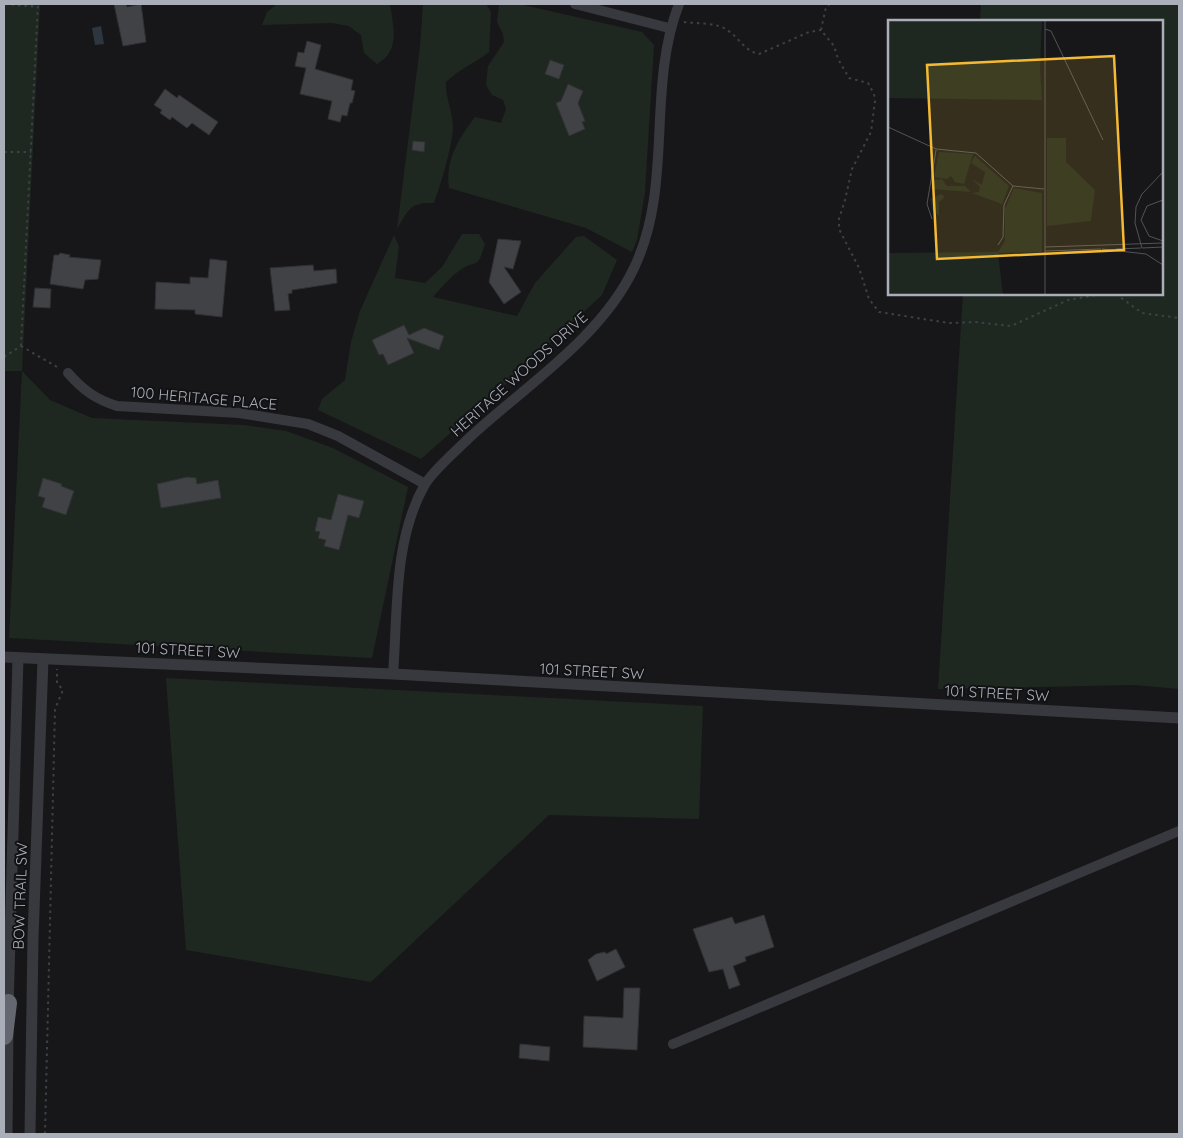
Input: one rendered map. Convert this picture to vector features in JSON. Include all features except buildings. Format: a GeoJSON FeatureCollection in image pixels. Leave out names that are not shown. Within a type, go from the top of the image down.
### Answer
{"type":"FeatureCollection","features":[{"type":"Feature","properties":{"kind":"highway"},"geometry":{"type":"LineString","coordinates":[[4,1036],[8,1003]]}},
{"type":"Feature","properties":{"kind":"street"},"geometry":{"type":"LineString","coordinates":[[576,4],[671,24]]}},
{"type":"Feature","properties":{"kind":"street","name":"HERITAGE WOODS DRIVE"},"geometry":{"type":"LineString","coordinates":[[393,674],[401,564],[415,508],[425,484],[496,413],[584,336],[603,316],[633,270],[642,250],[654,211],[658,112],[671,24],[679,4]]}},
{"type":"Feature","properties":{"kind":"street","name":"100 HERITAGE PLACE"},"geometry":{"type":"LineString","coordinates":[[68,372],[85,392],[100,401],[117,406],[239,414],[308,424],[338,436],[425,484]]}},
{"type":"Feature","properties":{"kind":"street","name":"101 STREET SW"},"geometry":{"type":"LineString","coordinates":[[4,657],[393,674],[1179,718]]}},
{"type":"Feature","properties":{"kind":"street","name":"BOW TRAIL SW"},"geometry":{"type":"LineString","coordinates":[[7,1134],[8,1003],[18,658]]}},
{"type":"Feature","properties":{"kind":"street","name":"BOW TRAIL SW"},"geometry":{"type":"LineString","coordinates":[[30,1134],[33,938],[43,659]]}},
{"type":"Feature","properties":{"kind":"street"},"geometry":{"type":"LineString","coordinates":[[673,1044],[1179,832]]}},
{"type":"Feature","properties":{"kind":"path"},"geometry":{"type":"LineString","coordinates":[[4,4],[38,8]]}},
{"type":"Feature","properties":{"kind":"path"},"geometry":{"type":"LineString","coordinates":[[21,346],[38,4]]}},
{"type":"Feature","properties":{"kind":"path"},"geometry":{"type":"LineString","coordinates":[[821,30],[826,7],[830,4]]}},
{"type":"Feature","properties":{"kind":"path"},"geometry":{"type":"LineString","coordinates":[[671,24],[722,27],[734,34],[749,50],[759,54],[809,32],[821,30]]}},
{"type":"Feature","properties":{"kind":"path"},"geometry":{"type":"LineString","coordinates":[[821,30],[834,46],[835,53],[849,78],[868,82],[874,94],[871,132],[852,169],[846,200],[839,219],[839,229],[859,268],[866,292],[879,312],[949,323],[976,322],[1012,326],[1068,300],[1098,295]]}},
{"type":"Feature","properties":{"kind":"path"},"geometry":{"type":"LineString","coordinates":[[4,152],[31,152]]}},
{"type":"Feature","properties":{"kind":"path"},"geometry":{"type":"LineString","coordinates":[[1117,295],[1142,313],[1179,318]]}},
{"type":"Feature","properties":{"kind":"path"},"geometry":{"type":"LineString","coordinates":[[4,357],[21,346]]}},
{"type":"Feature","properties":{"kind":"path"},"geometry":{"type":"LineString","coordinates":[[21,346],[68,372]]}},
{"type":"Feature","properties":{"kind":"path"},"geometry":{"type":"LineString","coordinates":[[45,1134],[55,710],[63,690],[57,683],[57,660]]}},
{"type":"Feature","properties":{"kind":"shaded area"},"geometry":{"type":"Polygon","coordinates":[[[4,4],[40,4],[22,371],[4,371],[4,4]]]}},
{"type":"Feature","properties":{"kind":"shaded area"},"geometry":{"type":"Polygon","coordinates":[[[277,4],[390,4],[394,37],[390,52],[385,59],[377,64],[364,53],[361,35],[349,26],[332,23],[262,25],[267,12],[277,4]]]}},
{"type":"Feature","properties":{"kind":"shaded area"},"geometry":{"type":"Polygon","coordinates":[[[423,4],[486,4],[491,12],[489,52],[456,73],[446,82],[453,128],[437,195],[434,203],[420,204],[411,208],[397,229],[420,47],[423,4]]]}},
{"type":"Feature","properties":{"kind":"shaded area"},"geometry":{"type":"Polygon","coordinates":[[[519,4],[642,32],[654,45],[645,192],[637,240],[632,252],[586,228],[449,188],[448,178],[451,159],[454,150],[469,125],[475,117],[501,123],[506,109],[503,100],[492,95],[486,85],[488,66],[504,42],[503,34],[497,22],[499,5],[519,4]]]}},
{"type":"Feature","properties":{"kind":"shaded area"},"geometry":{"type":"Polygon","coordinates":[[[981,4],[1179,4],[1179,689],[1134,685],[938,689],[963,295],[1163,295],[1163,20],[980,20],[981,4]]]}},
{"type":"Feature","properties":{"kind":"shaded area"},"geometry":{"type":"Polygon","coordinates":[[[101,26],[104,44],[95,45],[92,28],[101,26]]]}},
{"type":"Feature","properties":{"kind":"shaded area"},"geometry":{"type":"Polygon","coordinates":[[[462,234],[479,234],[485,244],[480,258],[475,263],[455,274],[433,297],[517,316],[535,283],[576,237],[584,236],[617,260],[602,295],[421,459],[318,410],[322,399],[345,380],[351,342],[360,311],[394,235],[399,246],[395,278],[425,283],[442,267],[462,234]]]}},
{"type":"Feature","properties":{"kind":"shaded area"},"geometry":{"type":"Polygon","coordinates":[[[22,371],[50,400],[92,418],[243,425],[286,431],[333,448],[408,487],[372,658],[9,638],[22,371]]]}},
{"type":"Feature","properties":{"kind":"shaded area"},"geometry":{"type":"Polygon","coordinates":[[[166,678],[703,706],[699,819],[549,815],[371,982],[186,950],[166,678]]]}}]}
